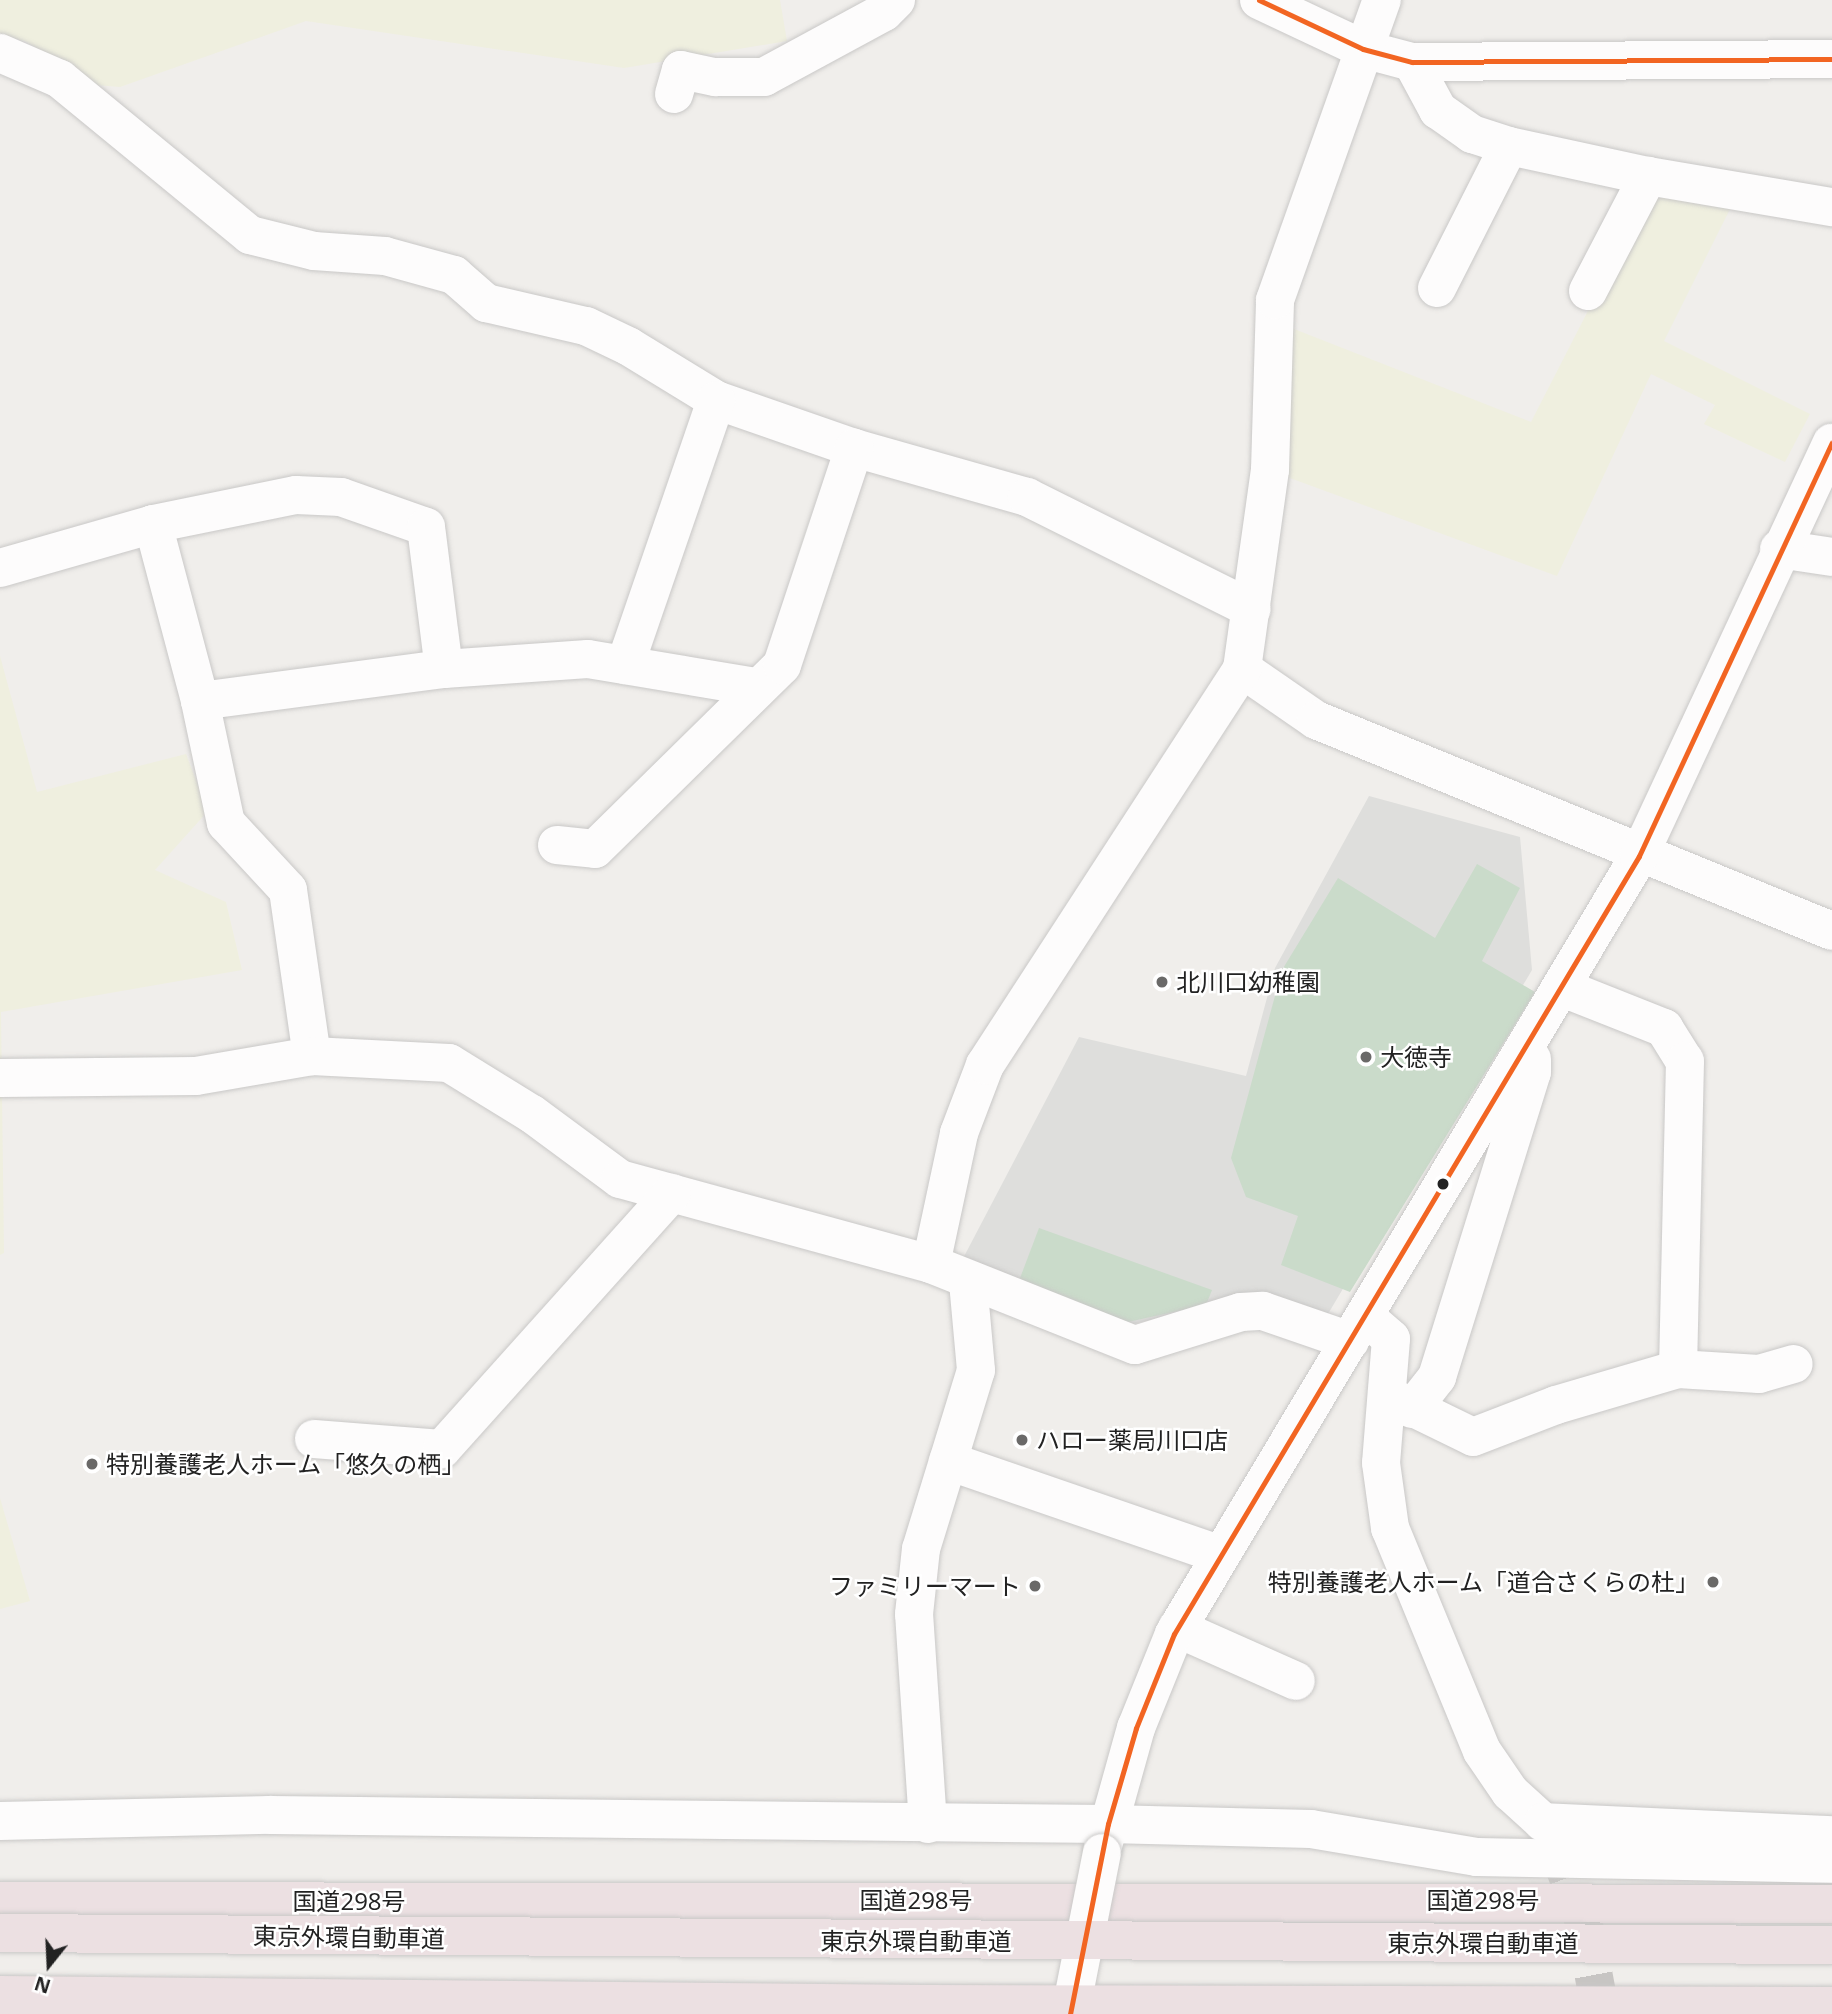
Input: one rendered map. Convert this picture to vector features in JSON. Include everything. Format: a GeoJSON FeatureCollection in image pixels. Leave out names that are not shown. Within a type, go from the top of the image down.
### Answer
{"type":"FeatureCollection","features":[{"type":"Feature","properties":{"kind":"highway"},"geometry":{"type":"LineString","coordinates":[[0,1879],[1025,1875],[1518,1900]]}},
{"type":"Feature","properties":{"kind":"highway","name":"国道298号"},"geometry":{"type":"LineString","coordinates":[[0,1901],[1518,1900],[1832,1904]]}},
{"type":"Feature","properties":{"kind":"highway","name":"東京外環自動車道"},"geometry":{"type":"LineString","coordinates":[[0,1933],[1832,1945]]}},
{"type":"Feature","properties":{"kind":"highway"},"geometry":{"type":"LineString","coordinates":[[0,1996],[927,2004],[1832,2006]]}},
{"type":"Feature","properties":{"kind":"street"},"geometry":{"type":"LineString","coordinates":[[674,94],[681,70],[715,77],[764,76],[884,12],[896,0]]}},
{"type":"Feature","properties":{"kind":"street"},"geometry":{"type":"LineString","coordinates":[[1259,0],[1363,49],[1412,62],[1832,59]]}},
{"type":"Feature","properties":{"kind":"street"},"geometry":{"type":"LineString","coordinates":[[931,1264],[959,1133],[985,1065],[1242,669],[1270,470],[1275,300],[1382,0]]}},
{"type":"Feature","properties":{"kind":"street"},"geometry":{"type":"LineString","coordinates":[[0,53],[61,79],[250,235],[314,251],[385,256],[454,275],[486,303],[586,326],[628,346],[716,400],[854,448],[1027,497],[1252,609]]}},
{"type":"Feature","properties":{"kind":"street"},"geometry":{"type":"LineString","coordinates":[[1412,62],[1438,110],[1452,124],[1509,146],[1648,176],[1832,207]]}},
{"type":"Feature","properties":{"kind":"street"},"geometry":{"type":"LineString","coordinates":[[1437,288],[1509,146]]}},
{"type":"Feature","properties":{"kind":"street"},"geometry":{"type":"LineString","coordinates":[[1588,291],[1648,176]]}},
{"type":"Feature","properties":{"kind":"street"},"geometry":{"type":"LineString","coordinates":[[625,665],[716,400]]}},
{"type":"Feature","properties":{"kind":"street"},"geometry":{"type":"LineString","coordinates":[[1070,2014],[1105,1838],[1136,1728],[1177,1628],[1640,856],[1779,549],[1832,443]]}},
{"type":"Feature","properties":{"kind":"street"},"geometry":{"type":"LineString","coordinates":[[557,845],[595,849],[756,687],[782,665],[854,448]]}},
{"type":"Feature","properties":{"kind":"street"},"geometry":{"type":"LineString","coordinates":[[0,568],[153,524],[296,495],[341,497],[426,527],[444,669]]}},
{"type":"Feature","properties":{"kind":"street"},"geometry":{"type":"LineString","coordinates":[[153,524],[200,701],[226,823],[288,890],[312,1056]]}},
{"type":"Feature","properties":{"kind":"street"},"geometry":{"type":"LineString","coordinates":[[1779,549],[1832,557]]}},
{"type":"Feature","properties":{"kind":"street"},"geometry":{"type":"LineString","coordinates":[[200,701],[444,669],[588,659],[756,687]]}},
{"type":"Feature","properties":{"kind":"street"},"geometry":{"type":"LineString","coordinates":[[1242,669],[1315,720],[1640,856],[1832,931]]}},
{"type":"Feature","properties":{"kind":"street"},"geometry":{"type":"LineString","coordinates":[[1563,988],[1664,1028],[1685,1061],[1678,1369]]}},
{"type":"Feature","properties":{"kind":"street"},"geometry":{"type":"LineString","coordinates":[[1401,1402],[1437,1377],[1532,1072],[1532,1038]]}},
{"type":"Feature","properties":{"kind":"street"},"geometry":{"type":"LineString","coordinates":[[0,1078],[196,1076],[312,1056],[449,1063],[532,1114],[620,1179],[931,1264],[968,1282],[1135,1345],[1241,1312],[1263,1311],[1358,1329],[1391,1339],[1401,1402],[1381,1463],[1390,1528],[1482,1751],[1510,1792],[1549,1832],[1832,1835]]}},
{"type":"Feature","properties":{"kind":"street"},"geometry":{"type":"LineString","coordinates":[[314,1439],[442,1449],[672,1193]]}},
{"type":"Feature","properties":{"kind":"street"},"geometry":{"type":"LineString","coordinates":[[929,1824],[914,1614],[920,1549],[976,1370],[968,1282]]}},
{"type":"Feature","properties":{"kind":"street"},"geometry":{"type":"LineString","coordinates":[[1401,1402],[1473,1437],[1556,1405],[1678,1369],[1759,1374],[1794,1364]]}},
{"type":"Feature","properties":{"kind":"street"},"geometry":{"type":"LineString","coordinates":[[948,1461],[1219,1554]]}},
{"type":"Feature","properties":{"kind":"street"},"geometry":{"type":"LineString","coordinates":[[1177,1628],[1296,1681]]}},
{"type":"Feature","properties":{"kind":"street"},"geometry":{"type":"LineString","coordinates":[[0,1821],[284,1815],[929,1824],[1105,1838],[1311,1829],[1477,1857],[1832,1864]]}},
{"type":"Feature","properties":{"kind":"shaded area","name":"大徳寺"},"geometry":{"type":"Polygon","coordinates":[[[1369,796],[1520,837],[1532,970],[1325,1319],[1247,1298],[1115,1328],[959,1266],[1079,1037],[1246,1076],[1275,968],[1369,796]]]}},
{"type":"Feature","properties":{"kind":"green space"},"geometry":{"type":"Polygon","coordinates":[[[0,0],[780,0],[787,41],[624,68],[306,21],[120,87],[95,85],[25,41],[0,36],[0,0]]]}},
{"type":"Feature","properties":{"kind":"green space"},"geometry":{"type":"Polygon","coordinates":[[[1653,184],[1734,201],[1664,341],[1810,414],[1785,462],[1704,424],[1715,405],[1651,374],[1557,576],[1279,474],[1289,327],[1531,422],[1653,184]]]}},
{"type":"Feature","properties":{"kind":"green space"},"geometry":{"type":"Polygon","coordinates":[[[0,656],[37,792],[186,754],[208,811],[155,870],[226,902],[242,970],[1,1012],[4,1253],[0,1255],[0,656]]]}},
{"type":"Feature","properties":{"kind":"green space"},"geometry":{"type":"Polygon","coordinates":[[[1477,864],[1520,888],[1482,961],[1535,992],[1350,1292],[1281,1265],[1298,1216],[1246,1197],[1231,1158],[1282,970],[1338,878],[1435,938],[1477,864]]]}},
{"type":"Feature","properties":{"kind":"green space"},"geometry":{"type":"Polygon","coordinates":[[[1039,1228],[1212,1290],[1206,1305],[1114,1325],[1017,1286],[1039,1228]]]}},
{"type":"Feature","properties":{"kind":"green space"},"geometry":{"type":"Polygon","coordinates":[[[0,1498],[30,1601],[0,1609],[0,1498]]]}},
{"type":"Feature","properties":{"kind":"tunnel"},"geometry":{"type":"LineString","coordinates":[[1555,1842],[1583,1919],[1601,2014]]}},
{"type":"Feature","properties":{"kind":"transit line"},"geometry":{"type":"LineString","coordinates":[[1259,0],[1363,49],[1412,62],[1832,59]]}},
{"type":"Feature","properties":{"kind":"transit line"},"geometry":{"type":"LineString","coordinates":[[1070,2014],[1108,1824],[1136,1728],[1174,1634],[1639,856],[1832,443]]}},
{"type":"Feature","properties":{"kind":"place","name":"北川口幼稚園"},"geometry":{"type":"Point","coordinates":[1162,982]}},
{"type":"Feature","properties":{"kind":"place","name":"大徳寺"},"geometry":{"type":"Point","coordinates":[1366,1057]}},
{"type":"Feature","properties":{"kind":"place","name":"ハロー薬局川口店"},"geometry":{"type":"Point","coordinates":[1022,1440]}},
{"type":"Feature","properties":{"kind":"place","name":"特別養護老人ホーム「悠久の栖」"},"geometry":{"type":"Point","coordinates":[92,1464]}},
{"type":"Feature","properties":{"kind":"place","name":"特別養護老人ホーム「道合さくらの杜」"},"geometry":{"type":"Point","coordinates":[1713,1582]}},
{"type":"Feature","properties":{"kind":"place","name":"ファミリーマート"},"geometry":{"type":"Point","coordinates":[1035,1586]}}]}
